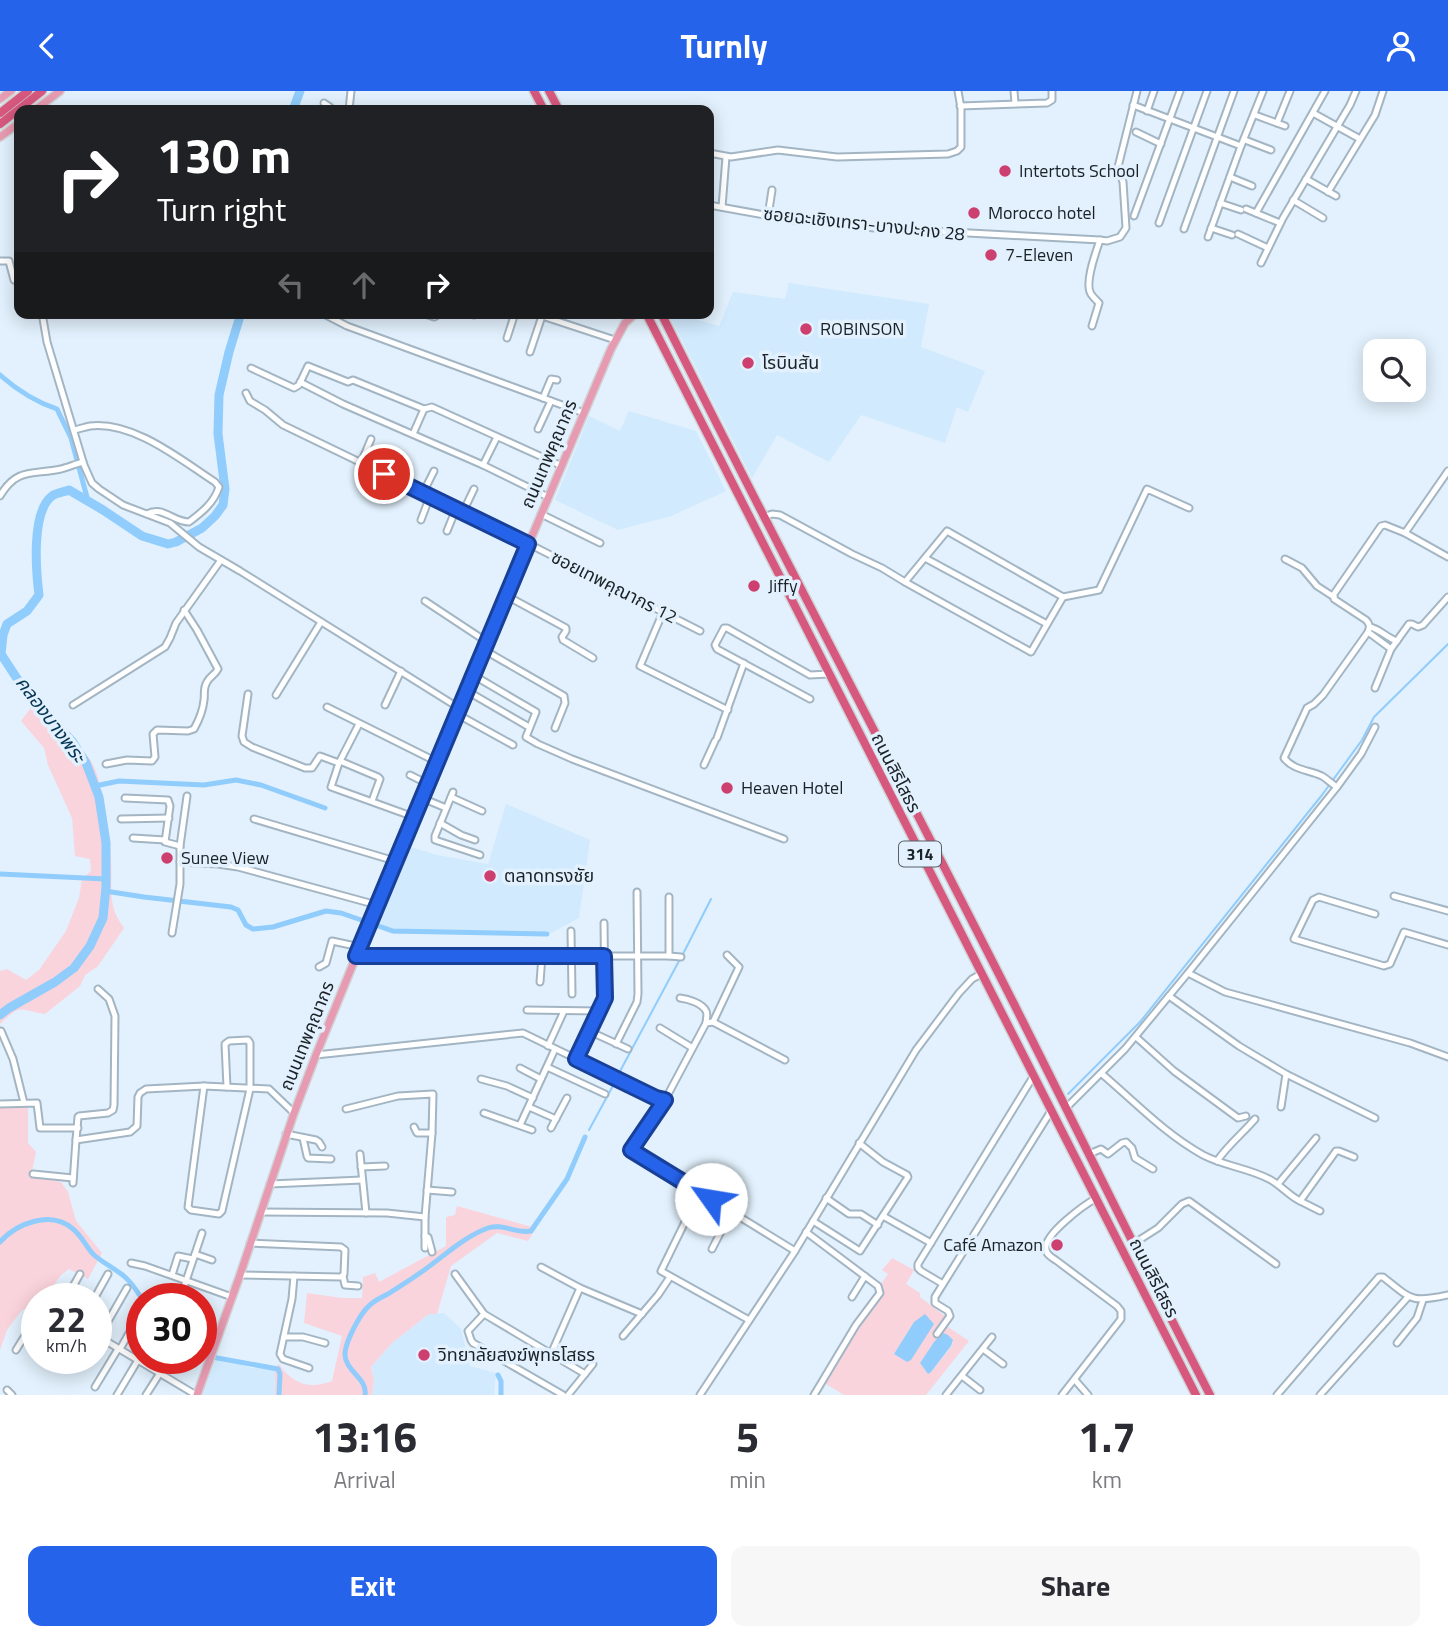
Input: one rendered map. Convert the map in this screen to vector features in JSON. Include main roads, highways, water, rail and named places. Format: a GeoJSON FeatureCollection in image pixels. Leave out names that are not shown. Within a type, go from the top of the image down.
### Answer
{"type":"FeatureCollection","features":[{"type":"Feature","properties":{"kind":"highway"},"geometry":{"type":"LineString","coordinates":[[0,112],[26,91]]}},
{"type":"Feature","properties":{"kind":"highway"},"geometry":{"type":"LineString","coordinates":[[24,105],[42,91]]}},
{"type":"Feature","properties":{"kind":"highway"},"geometry":{"type":"LineString","coordinates":[[0,124],[14,113]]}},
{"type":"Feature","properties":{"kind":"highway","name":"ถนนสิริโสธร"},"geometry":{"type":"LineString","coordinates":[[649,319],[1196,1395]]}},
{"type":"Feature","properties":{"kind":"highway","name":"ถนนสิริโสธร"},"geometry":{"type":"LineString","coordinates":[[664,319],[1210,1395]]}},
{"type":"Feature","properties":{"kind":"highway"},"geometry":{"type":"LineString","coordinates":[[928,869],[941,862]]}},
{"type":"Feature","properties":{"kind":"main road"},"geometry":{"type":"LineString","coordinates":[[0,99],[9,92]]}},
{"type":"Feature","properties":{"kind":"main road"},"geometry":{"type":"LineString","coordinates":[[43,105],[57,94]]}},
{"type":"Feature","properties":{"kind":"main road","name":"ถนนเทพคุณากร"},"geometry":{"type":"LineString","coordinates":[[197,1395],[286,1134],[316,1055],[615,339],[629,319]]}},
{"type":"Feature","properties":{"kind":"water"},"geometry":{"type":"Polygon","coordinates":[[[925,1314],[934,1324],[911,1360],[907,1362],[894,1354],[914,1322],[925,1314]]]}},
{"type":"Feature","properties":{"kind":"water"},"geometry":{"type":"Polygon","coordinates":[[[943,1333],[953,1340],[951,1346],[928,1374],[920,1363],[943,1333]]]}},
{"type":"Feature","properties":{"kind":"waterway","name":"คลองบางพระ"},"geometry":{"type":"LineString","coordinates":[[295,105],[300,91]]}},
{"type":"Feature","properties":{"kind":"waterway","name":"คลองบางพระ"},"geometry":{"type":"LineString","coordinates":[[0,1015],[74,968],[90,946],[103,918],[106,887],[106,843],[99,797],[86,763],[72,741],[40,707],[1,654],[7,624],[27,611],[39,595],[36,543],[41,515],[52,496],[69,490],[142,536],[168,544],[202,528],[215,516],[223,505],[225,489],[218,434],[219,395],[239,319]]}},
{"type":"Feature","properties":{"kind":"waterway"},"geometry":{"type":"LineString","coordinates":[[0,375],[27,395],[57,409],[71,438],[88,501]]}},
{"type":"Feature","properties":{"kind":"waterway"},"geometry":{"type":"LineString","coordinates":[[1068,1094],[1140,1022],[1322,795],[1362,740],[1374,717],[1448,644]]}},
{"type":"Feature","properties":{"kind":"waterway"},"geometry":{"type":"LineString","coordinates":[[95,786],[119,781],[204,785],[236,780],[261,785],[325,808]]}},
{"type":"Feature","properties":{"kind":"waterway"},"geometry":{"type":"LineString","coordinates":[[0,874],[106,879]]}},
{"type":"Feature","properties":{"kind":"waterway"},"geometry":{"type":"LineString","coordinates":[[105,891],[231,907],[238,910],[246,925],[253,929],[273,927],[326,911],[341,913],[393,931],[547,934]]}},
{"type":"Feature","properties":{"kind":"waterway"},"geometry":{"type":"LineString","coordinates":[[683,954],[711,899]]}},
{"type":"Feature","properties":{"kind":"waterway"},"geometry":{"type":"LineString","coordinates":[[618,1075],[679,961]]}},
{"type":"Feature","properties":{"kind":"waterway"},"geometry":{"type":"LineString","coordinates":[[589,1130],[615,1082]]}},
{"type":"Feature","properties":{"kind":"waterway"},"geometry":{"type":"LineString","coordinates":[[365,1395],[363,1384],[348,1365],[345,1353],[354,1327],[366,1309],[479,1232],[494,1227],[531,1231],[567,1179],[585,1137]]}},
{"type":"Feature","properties":{"kind":"waterway"},"geometry":{"type":"LineString","coordinates":[[0,1242],[15,1229],[35,1221],[55,1220],[76,1232],[94,1255],[131,1283]]}},
{"type":"Feature","properties":{"kind":"waterway"},"geometry":{"type":"LineString","coordinates":[[217,1358],[278,1369],[279,1395]]}},
{"type":"Feature","properties":{"kind":"waterway"},"geometry":{"type":"LineString","coordinates":[[498,1375],[501,1395]]}},
{"type":"Feature","properties":{"kind":"place","name":"Intertots School"},"geometry":{"type":"Point","coordinates":[1005,171]}},
{"type":"Feature","properties":{"kind":"place","name":"Morocco hotel"},"geometry":{"type":"Point","coordinates":[974,213]}},
{"type":"Feature","properties":{"kind":"place","name":"7-Eleven"},"geometry":{"type":"Point","coordinates":[991,255]}},
{"type":"Feature","properties":{"kind":"place","name":"ROBINSON"},"geometry":{"type":"Point","coordinates":[806,329]}},
{"type":"Feature","properties":{"kind":"place","name":"โรบินสัน"},"geometry":{"type":"Point","coordinates":[748,363]}},
{"type":"Feature","properties":{"kind":"place","name":"Jiffy"},"geometry":{"type":"Point","coordinates":[754,586]}},
{"type":"Feature","properties":{"kind":"place","name":"Heaven Hotel"},"geometry":{"type":"Point","coordinates":[727,788]}},
{"type":"Feature","properties":{"kind":"place","name":"Sunee View"},"geometry":{"type":"Point","coordinates":[167,858]}},
{"type":"Feature","properties":{"kind":"place","name":"ตลาดทรงชัย"},"geometry":{"type":"Point","coordinates":[490,876]}},
{"type":"Feature","properties":{"kind":"place","name":"Café Amazon"},"geometry":{"type":"Point","coordinates":[1057,1245]}},
{"type":"Feature","properties":{"kind":"place","name":"วิทยาลัยสงฆ์พุทธโสธร"},"geometry":{"type":"Point","coordinates":[424,1355]}}]}
